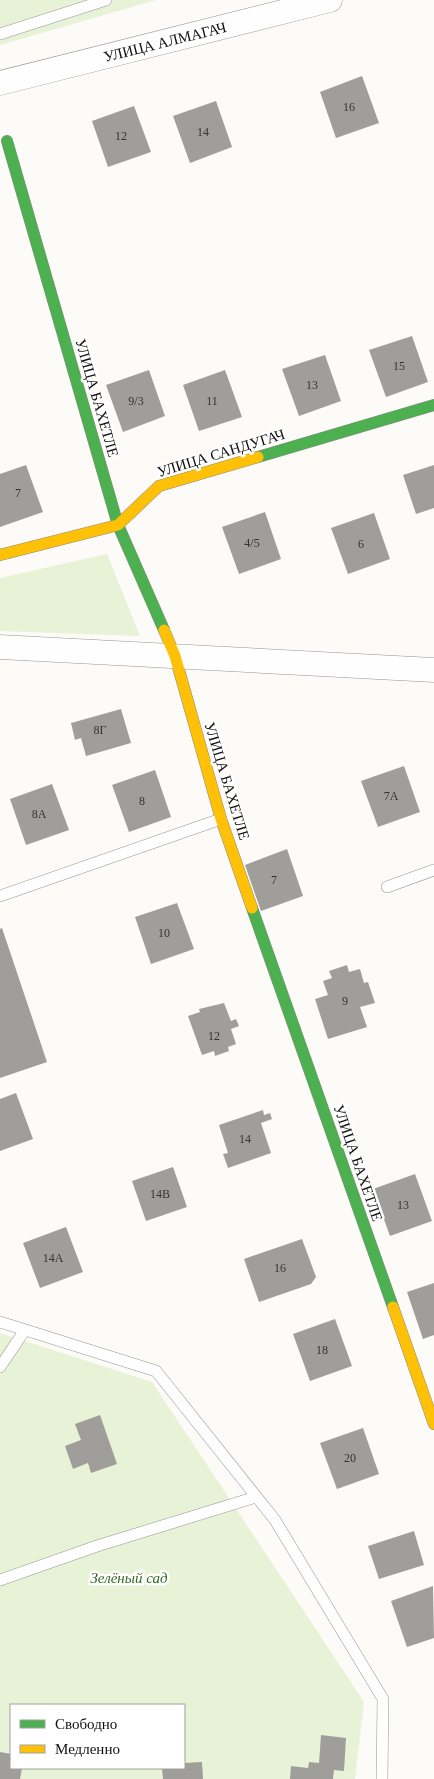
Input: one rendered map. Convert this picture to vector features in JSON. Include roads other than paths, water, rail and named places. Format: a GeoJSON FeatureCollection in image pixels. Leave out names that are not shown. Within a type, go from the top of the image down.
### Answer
{"type":"FeatureCollection","features":[{"type":"Feature","properties":{"kind":"street","name":"УЛИЦА АЛМАГАЧ"},"geometry":{"type":"LineString","coordinates":[[0,83],[330,0]]}},
{"type":"Feature","properties":{"kind":"street","name":"УЛИЦА БАХЕТЛЕ"},"geometry":{"type":"LineString","coordinates":[[7,141],[118,525],[174,656],[221,819],[434,1424]]}},
{"type":"Feature","properties":{"kind":"street","name":"УЛИЦА САНДУГАЧ"},"geometry":{"type":"LineString","coordinates":[[0,555],[118,525],[159,486],[434,405]]}},
{"type":"Feature","properties":{"kind":"street"},"geometry":{"type":"LineString","coordinates":[[0,647],[434,670]]}},
{"type":"Feature","properties":{"kind":"lane"},"geometry":{"type":"LineString","coordinates":[[0,34],[106,0]]}},
{"type":"Feature","properties":{"kind":"lane"},"geometry":{"type":"LineString","coordinates":[[0,896],[221,819]]}},
{"type":"Feature","properties":{"kind":"lane"},"geometry":{"type":"LineString","coordinates":[[387,887],[434,870]]}},
{"type":"Feature","properties":{"kind":"lane"},"geometry":{"type":"LineString","coordinates":[[0,1322],[156,1371],[275,1520],[383,1698],[382,1779]]}},
{"type":"Feature","properties":{"kind":"lane"},"geometry":{"type":"LineString","coordinates":[[0,1367],[25,1330]]}},
{"type":"Feature","properties":{"kind":"lane"},"geometry":{"type":"LineString","coordinates":[[0,1580],[97,1546],[256,1497]]}},
{"type":"Feature","properties":{"kind":"park label","name":"Зелёный сад"},"geometry":{"type":"Point","coordinates":[129,1578]}}]}
